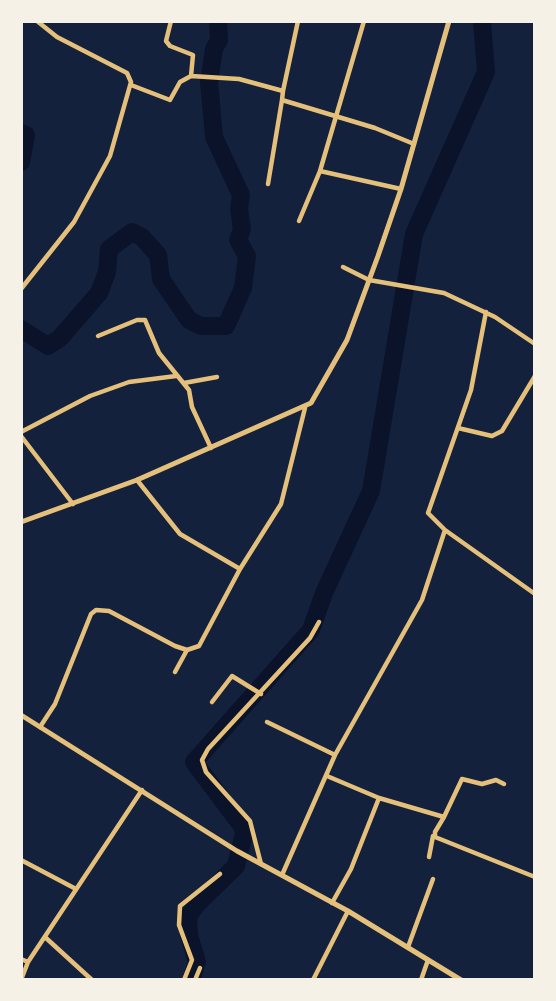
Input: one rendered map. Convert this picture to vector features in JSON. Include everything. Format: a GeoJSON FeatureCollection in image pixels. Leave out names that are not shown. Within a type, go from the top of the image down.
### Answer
{"type":"FeatureCollection","features":[{"type":"Feature","properties":{"kind":"street"},"geometry":{"type":"LineString","coordinates":[[21,289],[74,222],[110,156],[131,85],[127,74],[57,37],[37,21]]}},
{"type":"Feature","properties":{"kind":"street"},"geometry":{"type":"LineString","coordinates":[[171,21],[166,41],[170,46],[193,55],[191,76]]}},
{"type":"Feature","properties":{"kind":"street"},"geometry":{"type":"LineString","coordinates":[[268,184],[283,91],[299,21]]}},
{"type":"Feature","properties":{"kind":"street"},"geometry":{"type":"LineString","coordinates":[[299,221],[320,171],[334,115],[364,21]]}},
{"type":"Feature","properties":{"kind":"street"},"geometry":{"type":"LineString","coordinates":[[21,522],[137,480],[305,408],[317,395],[347,340],[401,190],[449,21]]}},
{"type":"Feature","properties":{"kind":"street"},"geometry":{"type":"LineString","coordinates":[[131,85],[170,100],[180,82],[191,76],[217,76],[283,91]]}},
{"type":"Feature","properties":{"kind":"street"},"geometry":{"type":"LineString","coordinates":[[282,100],[334,115],[414,144]]}},
{"type":"Feature","properties":{"kind":"street"},"geometry":{"type":"LineString","coordinates":[[320,171],[401,190]]}},
{"type":"Feature","properties":{"kind":"street"},"geometry":{"type":"LineString","coordinates":[[344,267],[369,280],[431,289],[486,312],[535,344]]}},
{"type":"Feature","properties":{"kind":"street"},"geometry":{"type":"LineString","coordinates":[[486,312],[476,373],[428,513],[445,530],[535,594]]}},
{"type":"Feature","properties":{"kind":"street"},"geometry":{"type":"LineString","coordinates":[[98,336],[136,320],[145,320],[159,353],[184,383],[211,448]]}},
{"type":"Feature","properties":{"kind":"street"},"geometry":{"type":"LineString","coordinates":[[73,503],[21,434],[90,396],[129,382],[177,376]]}},
{"type":"Feature","properties":{"kind":"street"},"geometry":{"type":"LineString","coordinates":[[457,428],[492,436],[502,432],[535,376]]}},
{"type":"Feature","properties":{"kind":"street"},"geometry":{"type":"LineString","coordinates":[[184,383],[217,377]]}},
{"type":"Feature","properties":{"kind":"street"},"geometry":{"type":"LineString","coordinates":[[40,727],[55,704],[96,610],[109,611],[187,650],[194,650],[203,641],[240,569],[281,504],[305,408]]}},
{"type":"Feature","properties":{"kind":"street"},"geometry":{"type":"LineString","coordinates":[[137,480],[180,534],[240,569]]}},
{"type":"Feature","properties":{"kind":"street"},"geometry":{"type":"LineString","coordinates":[[282,875],[335,755],[422,600],[445,530]]}},
{"type":"Feature","properties":{"kind":"street"},"geometry":{"type":"LineString","coordinates":[[261,865],[250,821],[206,772],[202,760],[208,749],[310,638],[319,622]]}},
{"type":"Feature","properties":{"kind":"street"},"geometry":{"type":"LineString","coordinates":[[175,672],[187,650]]}},
{"type":"Feature","properties":{"kind":"street"},"geometry":{"type":"LineString","coordinates":[[212,702],[232,676],[260,693]]}},
{"type":"Feature","properties":{"kind":"street"},"geometry":{"type":"LineString","coordinates":[[21,715],[237,851],[348,911],[461,980]]}},
{"type":"Feature","properties":{"kind":"street"},"geometry":{"type":"LineString","coordinates":[[267,722],[335,755]]}},
{"type":"Feature","properties":{"kind":"street"},"geometry":{"type":"LineString","coordinates":[[327,776],[379,798],[444,817]]}},
{"type":"Feature","properties":{"kind":"street"},"geometry":{"type":"LineString","coordinates":[[429,857],[433,835],[462,779],[482,784],[496,780],[504,784]]}},
{"type":"Feature","properties":{"kind":"street"},"geometry":{"type":"LineString","coordinates":[[21,980],[28,962],[46,939],[142,790]]}},
{"type":"Feature","properties":{"kind":"street"},"geometry":{"type":"LineString","coordinates":[[332,903],[355,860],[379,798]]}},
{"type":"Feature","properties":{"kind":"street"},"geometry":{"type":"LineString","coordinates":[[433,835],[535,877]]}},
{"type":"Feature","properties":{"kind":"street"},"geometry":{"type":"LineString","coordinates":[[21,860],[76,889]]}},
{"type":"Feature","properties":{"kind":"street"},"geometry":{"type":"LineString","coordinates":[[184,980],[192,960],[179,925],[180,906],[220,874]]}},
{"type":"Feature","properties":{"kind":"street"},"geometry":{"type":"LineString","coordinates":[[408,947],[433,879]]}},
{"type":"Feature","properties":{"kind":"street"},"geometry":{"type":"LineString","coordinates":[[313,980],[348,911]]}},
{"type":"Feature","properties":{"kind":"street"},"geometry":{"type":"LineString","coordinates":[[46,939],[92,980]]}},
{"type":"Feature","properties":{"kind":"street"},"geometry":{"type":"LineString","coordinates":[[21,958],[28,962]]}},
{"type":"Feature","properties":{"kind":"street"},"geometry":{"type":"LineString","coordinates":[[421,980],[428,960]]}},
{"type":"Feature","properties":{"kind":"street"},"geometry":{"type":"LineString","coordinates":[[195,980],[200,968]]}},
{"type":"Feature","properties":{"kind":"waterway"},"geometry":{"type":"LineString","coordinates":[[21,329],[48,346],[60,338],[99,293],[107,272],[109,249],[132,232],[142,237],[158,255],[161,279],[189,320],[201,326],[226,326],[243,288],[247,256],[238,240],[242,229],[239,209],[241,195],[214,137],[209,82],[214,49],[219,40],[218,21]]}},
{"type":"Feature","properties":{"kind":"waterway"},"geometry":{"type":"LineString","coordinates":[[191,980],[197,962],[189,935],[188,917],[197,904],[236,866],[245,830],[194,762],[311,630],[324,593],[371,491],[414,234],[486,72],[482,21]]}},
{"type":"Feature","properties":{"kind":"waterway"},"geometry":{"type":"LineString","coordinates":[[21,133],[26,135],[21,162]]}}]}
